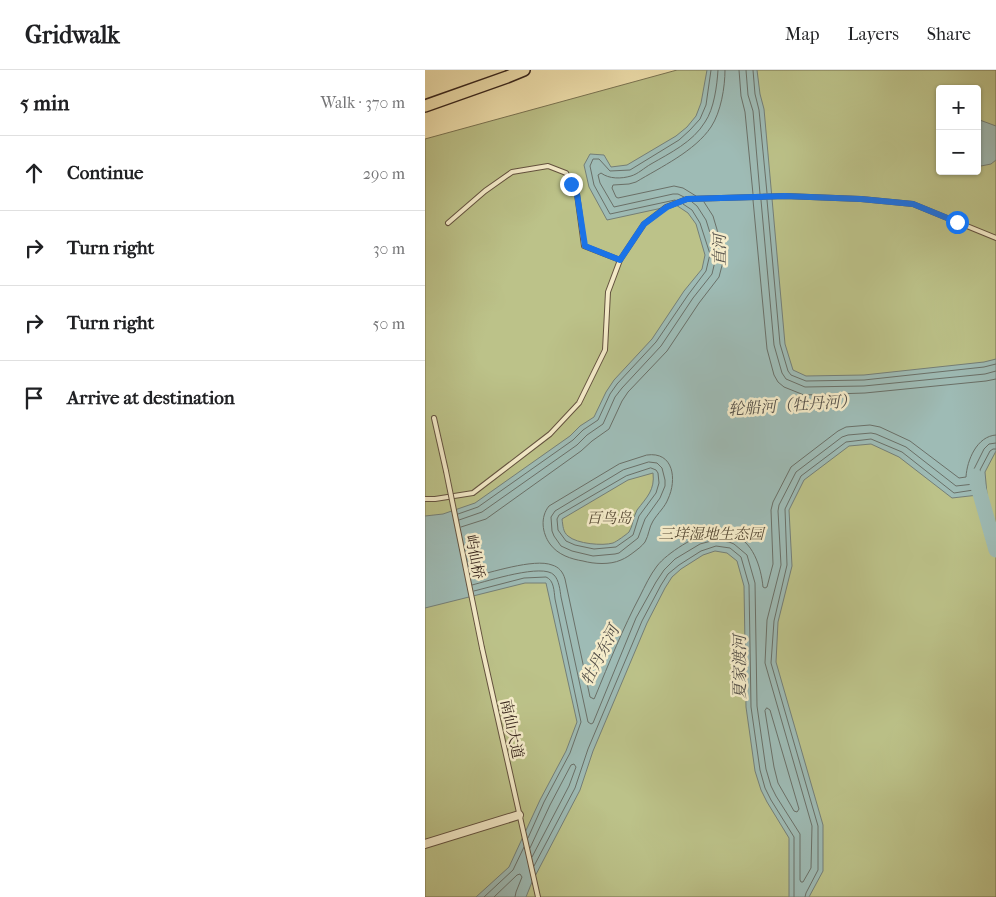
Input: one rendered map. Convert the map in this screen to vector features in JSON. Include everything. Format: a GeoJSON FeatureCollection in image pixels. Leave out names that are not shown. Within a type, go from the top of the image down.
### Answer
{"type":"FeatureCollection","features":[{"type":"Feature","properties":{"kind":"main road"},"geometry":{"type":"LineString","coordinates":[[425,106],[525,70]]}},
{"type":"Feature","properties":{"kind":"street"},"geometry":{"type":"LineString","coordinates":[[425,844],[519,815]]}},
{"type":"Feature","properties":{"kind":"lane"},"geometry":{"type":"LineString","coordinates":[[448,223],[485,191],[512,172],[548,166],[566,173],[577,194],[585,246],[620,260]]}},
{"type":"Feature","properties":{"kind":"lane"},"geometry":{"type":"LineString","coordinates":[[425,499],[473,493],[550,434],[579,403],[605,350],[608,292],[620,260],[644,224],[667,207],[687,199],[785,196],[861,199],[913,204],[996,238]]}},
{"type":"Feature","properties":{"kind":"lane","name":"屿仙桥"},"geometry":{"type":"LineString","coordinates":[[434,418],[482,648]]}},
{"type":"Feature","properties":{"kind":"lane","name":"南仙大道"},"geometry":{"type":"LineString","coordinates":[[482,648],[538,897]]}},
{"type":"Feature","properties":{"kind":"green space","name":"三垟湿地生态园"},"geometry":{"type":"Polygon","coordinates":[[[677,70],[996,70],[996,897],[425,897],[425,139],[677,70]]]}},
{"type":"Feature","properties":{"kind":"water"},"geometry":{"type":"Polygon","coordinates":[[[707,70],[757,70],[764,109],[785,344],[793,370],[806,376],[864,375],[984,362],[996,359],[996,451],[985,472],[987,494],[952,498],[899,457],[871,444],[849,446],[804,480],[789,510],[792,566],[778,622],[776,662],[823,825],[823,871],[809,897],[789,897],[789,838],[767,802],[755,771],[746,707],[744,586],[737,561],[727,553],[715,551],[703,555],[681,569],[672,577],[665,588],[647,623],[593,751],[580,790],[526,897],[476,897],[509,867],[540,800],[566,751],[577,722],[546,583],[525,583],[425,608],[425,516],[443,514],[475,503],[594,417],[614,380],[652,339],[684,291],[702,269],[705,255],[696,224],[688,213],[676,205],[607,220],[589,187],[584,165],[590,154],[604,155],[611,167],[627,165],[676,136],[687,127],[696,116],[701,103],[707,70]],[[653,473],[628,480],[562,519],[565,533],[572,539],[590,544],[613,543],[629,532],[637,510],[651,489],[653,473]]]}},
{"type":"Feature","properties":{"kind":"water"},"geometry":{"type":"Polygon","coordinates":[[[981,120],[996,126],[996,160],[991,164],[981,166],[981,120]]]}},
{"type":"Feature","properties":{"kind":"waterway"},"geometry":{"type":"LineString","coordinates":[[975,476],[996,550]]}},
{"type":"Feature","properties":{"kind":"route"},"geometry":{"type":"LineString","coordinates":[[571,184],[577,194],[585,246],[620,260],[644,224],[667,207],[687,199],[813,196],[861,199],[913,204],[957,222]]}},
{"type":"Feature","properties":{"kind":"water label","name":"直河"},"geometry":{"type":"Point","coordinates":[719,250]}},
{"type":"Feature","properties":{"kind":"water label","name":"轮船河（牡丹河）"},"geometry":{"type":"Point","coordinates":[792,405]}},
{"type":"Feature","properties":{"kind":"water label","name":"牡丹东河"},"geometry":{"type":"Point","coordinates":[600,655]}},
{"type":"Feature","properties":{"kind":"water label","name":"夏家渡河"},"geometry":{"type":"Point","coordinates":[739,667]}},
{"type":"Feature","properties":{"kind":"park label","name":"百鸟岛"},"geometry":{"type":"Point","coordinates":[609,518]}}]}
